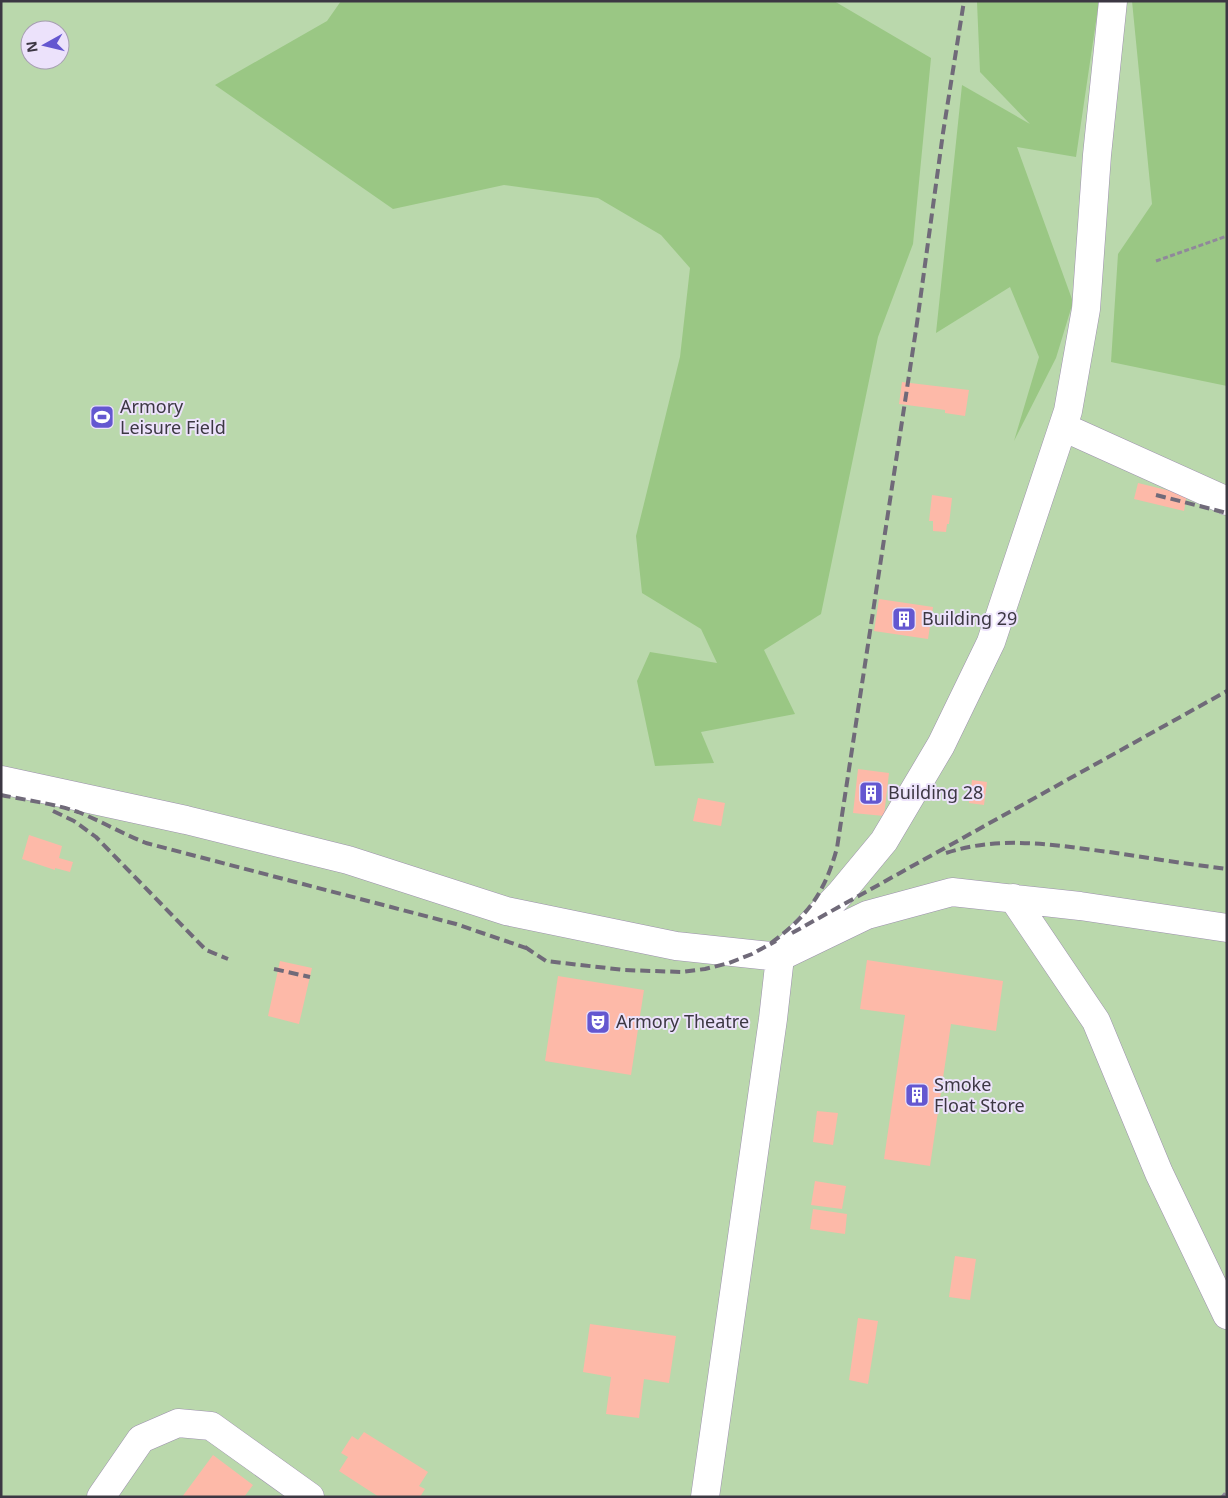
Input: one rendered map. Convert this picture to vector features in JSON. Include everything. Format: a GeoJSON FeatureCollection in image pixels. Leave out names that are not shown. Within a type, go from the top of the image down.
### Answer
{"type":"FeatureCollection","features":[{"type":"Feature","properties":{"kind":"lane"},"geometry":{"type":"LineString","coordinates":[[705,1497],[773,1019],[780,957],[840,894],[884,841],[941,745],[990,642],[1068,411],[1086,310],[1097,155],[1113,1]]}},
{"type":"Feature","properties":{"kind":"lane"},"geometry":{"type":"LineString","coordinates":[[1062,427],[1227,501]]}},
{"type":"Feature","properties":{"kind":"lane"},"geometry":{"type":"LineString","coordinates":[[1,780],[186,820],[348,860],[506,911],[676,946],[780,957],[867,915],[952,892],[1013,898],[1227,928]]}},
{"type":"Feature","properties":{"kind":"lane"},"geometry":{"type":"LineString","coordinates":[[1013,898],[1096,1021],[1159,1173],[1227,1315]]}},
{"type":"Feature","properties":{"kind":"lane"},"geometry":{"type":"LineString","coordinates":[[101,1497],[141,1439],[178,1423],[211,1426],[310,1497]]}},
{"type":"Feature","properties":{"kind":"path"},"geometry":{"type":"LineString","coordinates":[[1156,261],[1227,236]]}},
{"type":"Feature","properties":{"kind":"path"},"geometry":{"type":"LineString","coordinates":[[1222,1497],[1227,1491]]}},
{"type":"Feature","properties":{"kind":"green space"},"geometry":{"type":"Polygon","coordinates":[[[1,1],[1227,1],[1227,1497],[1,1497],[1,1]]]}},
{"type":"Feature","properties":{"kind":"green space"},"geometry":{"type":"Polygon","coordinates":[[[341,1],[834,1],[931,58],[913,244],[878,337],[821,614],[764,650],[795,714],[701,732],[714,763],[655,766],[637,681],[650,652],[717,663],[701,629],[642,593],[636,536],[680,357],[690,268],[661,235],[598,198],[504,185],[393,209],[215,85],[327,21],[341,1]]]}},
{"type":"Feature","properties":{"kind":"green space"},"geometry":{"type":"Polygon","coordinates":[[[1099,1],[1076,157],[1017,147],[1073,302],[1056,358],[1014,441],[1039,357],[1010,287],[936,333],[962,85],[1030,124],[980,72],[977,2],[1099,1]]]}},
{"type":"Feature","properties":{"kind":"green space"},"geometry":{"type":"Polygon","coordinates":[[[1132,1],[1227,1],[1227,386],[1111,362],[1118,254],[1152,204],[1132,1]]]}},
{"type":"Feature","properties":{"kind":"building"},"geometry":{"type":"Polygon","coordinates":[[[902,382],[969,390],[965,416],[945,413],[945,410],[899,404],[902,382]]]}},
{"type":"Feature","properties":{"kind":"building"},"geometry":{"type":"Polygon","coordinates":[[[1138,483],[1187,495],[1184,511],[1134,499],[1138,483]]]}},
{"type":"Feature","properties":{"kind":"building"},"geometry":{"type":"Polygon","coordinates":[[[932,495],[952,498],[949,524],[947,524],[946,532],[933,531],[933,521],[929,521],[932,495]]]}},
{"type":"Feature","properties":{"kind":"building","name":"Building 29"},"geometry":{"type":"Polygon","coordinates":[[[879,599],[933,607],[928,639],[874,631],[879,599]]]}},
{"type":"Feature","properties":{"kind":"building","name":"Building 28"},"geometry":{"type":"Polygon","coordinates":[[[858,769],[889,773],[884,816],[853,813],[858,769]]]}},
{"type":"Feature","properties":{"kind":"building"},"geometry":{"type":"Polygon","coordinates":[[[972,780],[987,782],[984,805],[969,803],[972,780]]]}},
{"type":"Feature","properties":{"kind":"building"},"geometry":{"type":"Polygon","coordinates":[[[698,798],[725,803],[721,826],[693,821],[698,798]]]}},
{"type":"Feature","properties":{"kind":"building"},"geometry":{"type":"Polygon","coordinates":[[[29,835],[62,846],[59,858],[73,862],[70,872],[55,868],[55,870],[22,859],[29,835]]]}},
{"type":"Feature","properties":{"kind":"building","name":"Smoke Float Store"},"geometry":{"type":"Polygon","coordinates":[[[867,960],[1003,981],[996,1031],[951,1024],[930,1166],[884,1159],[905,1015],[860,1009],[867,960]]]}},
{"type":"Feature","properties":{"kind":"building"},"geometry":{"type":"Polygon","coordinates":[[[280,961],[312,968],[299,1024],[268,1016],[280,961]]]}},
{"type":"Feature","properties":{"kind":"building"},"geometry":{"type":"Polygon","coordinates":[[[558,976],[644,990],[631,1075],[545,1061],[558,976]]]}},
{"type":"Feature","properties":{"kind":"building"},"geometry":{"type":"Polygon","coordinates":[[[817,1111],[838,1113],[833,1145],[813,1142],[817,1111]]]}},
{"type":"Feature","properties":{"kind":"building"},"geometry":{"type":"Polygon","coordinates":[[[815,1181],[846,1186],[842,1209],[811,1205],[815,1181]]]}},
{"type":"Feature","properties":{"kind":"building"},"geometry":{"type":"Polygon","coordinates":[[[813,1209],[847,1214],[845,1234],[810,1229],[813,1209]]]}},
{"type":"Feature","properties":{"kind":"building"},"geometry":{"type":"Polygon","coordinates":[[[955,1256],[976,1259],[970,1300],[949,1297],[955,1256]]]}},
{"type":"Feature","properties":{"kind":"building"},"geometry":{"type":"Polygon","coordinates":[[[858,1318],[878,1321],[868,1384],[849,1380],[858,1318]]]}},
{"type":"Feature","properties":{"kind":"building"},"geometry":{"type":"Polygon","coordinates":[[[590,1324],[676,1336],[669,1383],[644,1379],[639,1418],[606,1414],[611,1377],[583,1372],[590,1324]]]}},
{"type":"Feature","properties":{"kind":"building"},"geometry":{"type":"Polygon","coordinates":[[[364,1432],[428,1472],[419,1486],[425,1489],[420,1497],[379,1497],[339,1471],[348,1457],[341,1453],[352,1436],[358,1440],[364,1432]]]}},
{"type":"Feature","properties":{"kind":"building"},"geometry":{"type":"Polygon","coordinates":[[[213,1455],[253,1485],[244,1497],[182,1497],[213,1455]]]}},
{"type":"Feature","properties":{"kind":"railway"},"geometry":{"type":"LineString","coordinates":[[771,943],[795,923],[813,902],[827,878],[837,848],[964,1]]}},
{"type":"Feature","properties":{"kind":"railway"},"geometry":{"type":"LineString","coordinates":[[1156,495],[1227,513]]}},
{"type":"Feature","properties":{"kind":"railway"},"geometry":{"type":"LineString","coordinates":[[792,933],[1227,691]]}},
{"type":"Feature","properties":{"kind":"railway"},"geometry":{"type":"LineString","coordinates":[[1,795],[69,809],[146,843],[456,924],[532,950]]}},
{"type":"Feature","properties":{"kind":"railway"},"geometry":{"type":"LineString","coordinates":[[53,811],[74,821],[96,837],[206,950],[228,959]]}},
{"type":"Feature","properties":{"kind":"railway"},"geometry":{"type":"LineString","coordinates":[[946,853],[987,844],[1047,844],[1227,869]]}},
{"type":"Feature","properties":{"kind":"railway"},"geometry":{"type":"LineString","coordinates":[[525,947],[546,961],[624,970],[681,972],[729,963],[752,954],[776,941]]}},
{"type":"Feature","properties":{"kind":"railway"},"geometry":{"type":"LineString","coordinates":[[274,969],[310,977]]}},
{"type":"Feature","properties":{"kind":"place","name":"Armory Leisure Field"},"geometry":{"type":"Point","coordinates":[102,417]}},
{"type":"Feature","properties":{"kind":"place","name":"Building 29"},"geometry":{"type":"Point","coordinates":[904,619]}},
{"type":"Feature","properties":{"kind":"place","name":"Building 28"},"geometry":{"type":"Point","coordinates":[871,793]}},
{"type":"Feature","properties":{"kind":"place","name":"Armory Theatre"},"geometry":{"type":"Point","coordinates":[598,1022]}},
{"type":"Feature","properties":{"kind":"place","name":"Smoke Float Store"},"geometry":{"type":"Point","coordinates":[917,1095]}}]}
